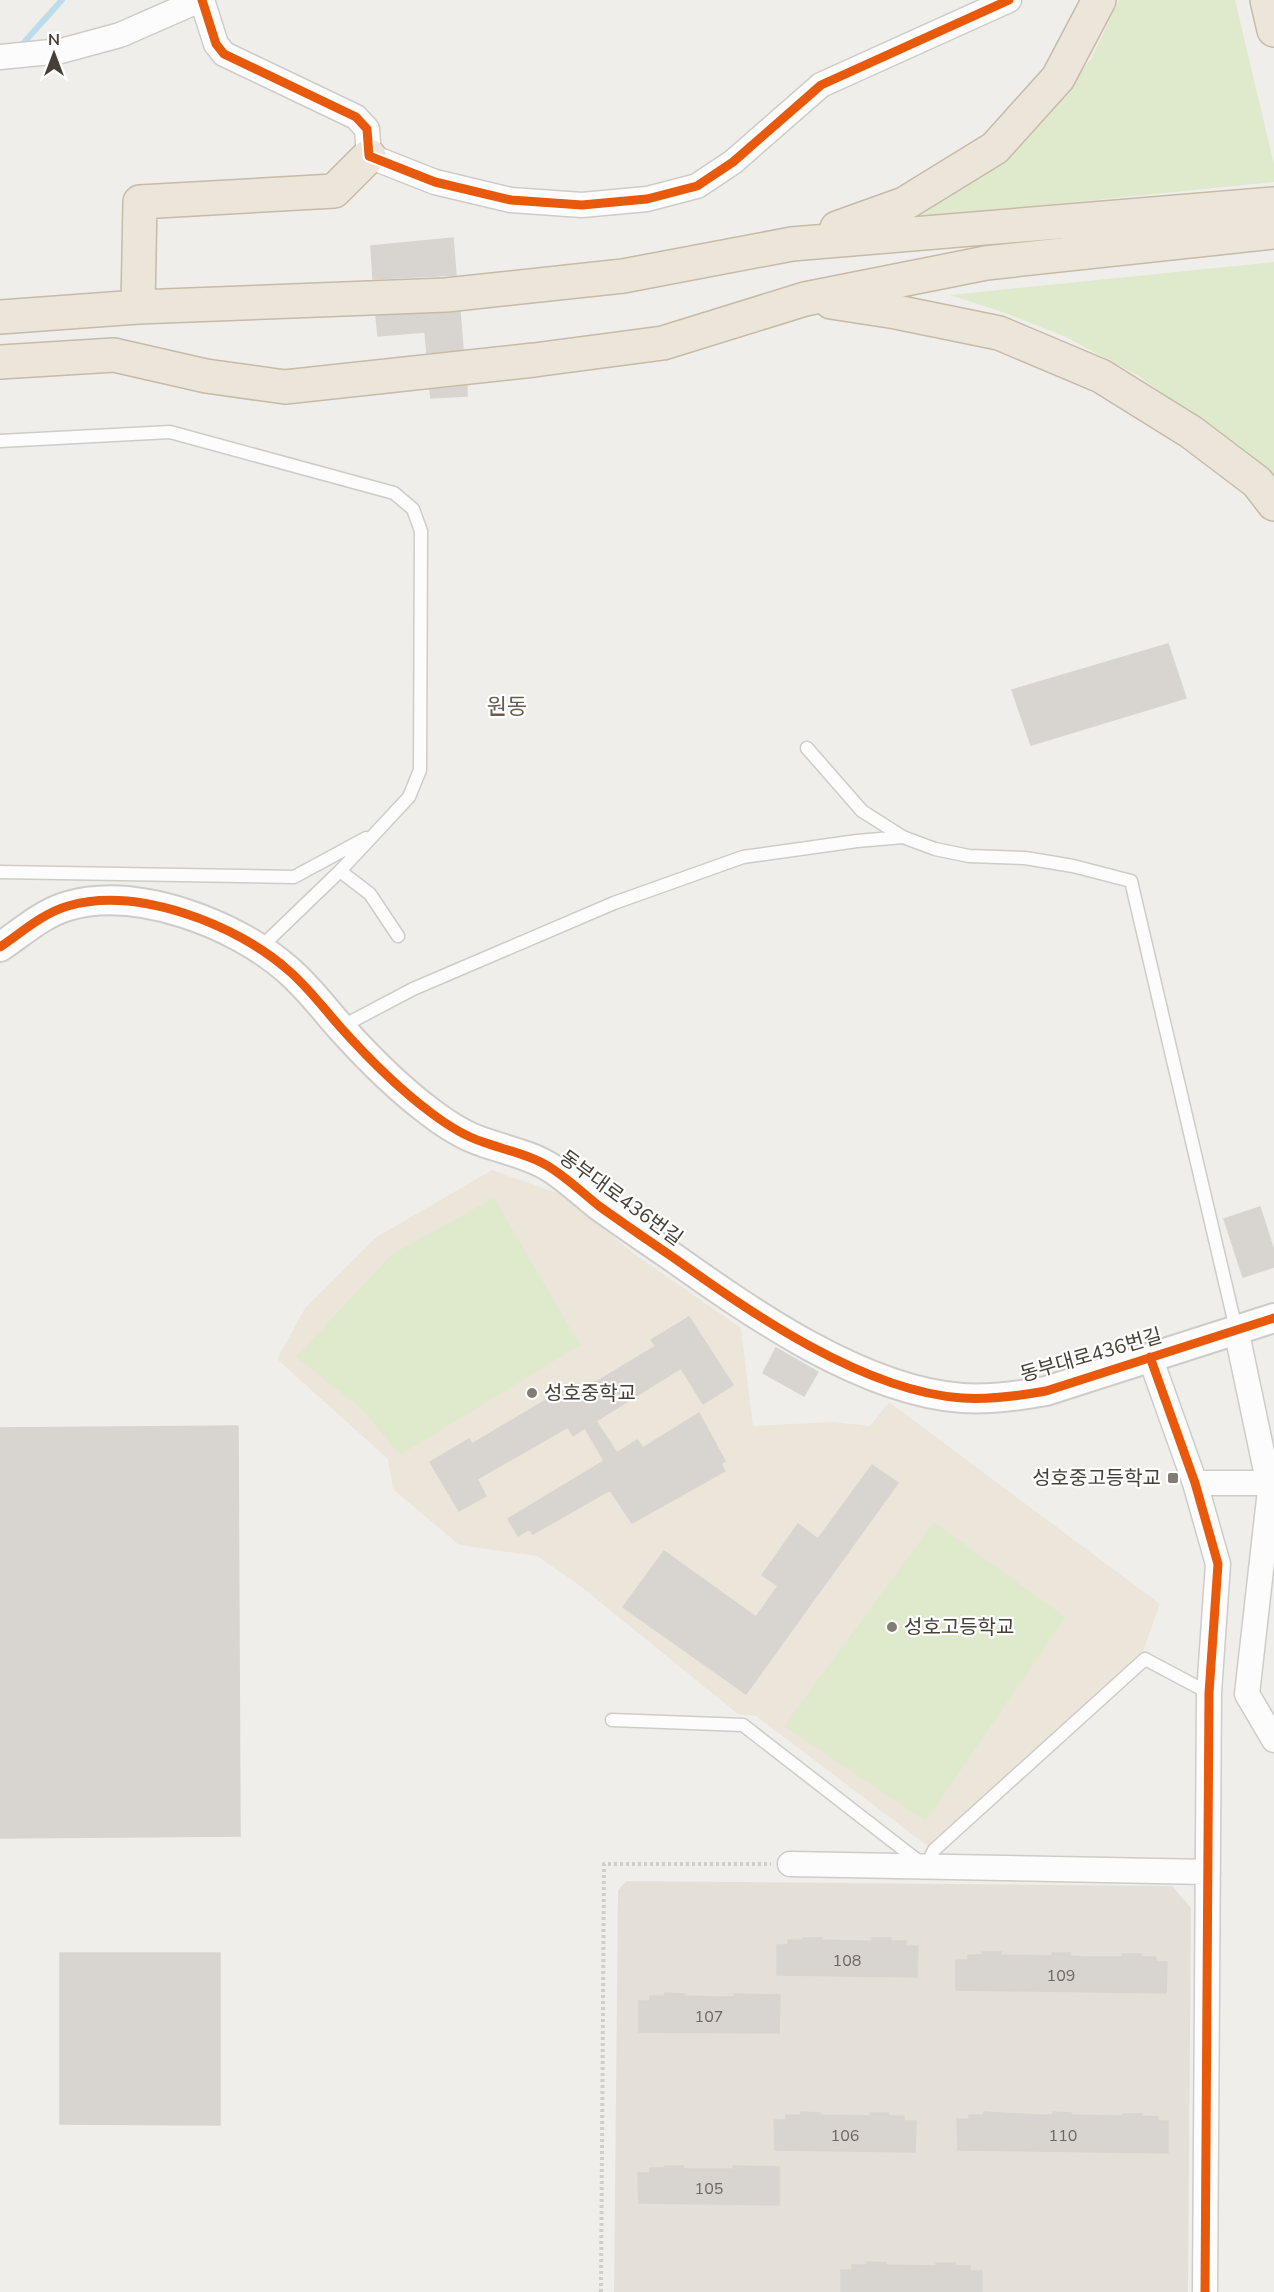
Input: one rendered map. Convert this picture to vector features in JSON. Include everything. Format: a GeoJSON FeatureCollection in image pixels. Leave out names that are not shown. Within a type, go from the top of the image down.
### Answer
{"type":"FeatureCollection","features":[{"type":"Feature","properties":{"kind":"highway"},"geometry":{"type":"LineString","coordinates":[[792,244],[904,204],[995,148],[1058,78],[1099,0]]}},
{"type":"Feature","properties":{"kind":"highway"},"geometry":{"type":"LineString","coordinates":[[1267,0],[1274,30]]}},
{"type":"Feature","properties":{"kind":"highway"},"geometry":{"type":"LineString","coordinates":[[138,307],[140,202],[334,191],[369,156]]}},
{"type":"Feature","properties":{"kind":"highway"},"geometry":{"type":"LineString","coordinates":[[0,317],[138,307],[446,295],[623,276],[792,244],[1274,204]]}},
{"type":"Feature","properties":{"kind":"highway"},"geometry":{"type":"LineString","coordinates":[[0,362],[114,355],[206,376],[285,387],[534,360],[663,343],[805,299],[986,263],[1274,232]]}},
{"type":"Feature","properties":{"kind":"highway"},"geometry":{"type":"LineString","coordinates":[[805,299],[896,312],[999,333],[1101,376],[1191,432],[1257,482],[1274,504]]}},
{"type":"Feature","properties":{"kind":"street"},"geometry":{"type":"LineString","coordinates":[[8,56],[61,51],[120,35],[201,0],[216,45],[224,54],[356,117],[367,129],[369,156],[435,182],[511,201],[582,205],[647,199],[697,186],[733,162],[821,85],[1009,0]]}},
{"type":"Feature","properties":{"kind":"street","name":"동부대로436번길"},"geometry":{"type":"LineString","coordinates":[[0,947],[65,907],[91,901],[144,903],[169,909],[229,932],[259,949],[287,969],[310,991],[340,1027],[404,1091],[454,1129],[479,1141],[545,1165],[565,1177],[598,1205],[769,1322],[834,1358],[893,1383],[959,1398],[987,1399],[1046,1391],[1274,1318]]}},
{"type":"Feature","properties":{"kind":"street"},"geometry":{"type":"LineString","coordinates":[[1236,1329],[1270,1497],[1247,1694],[1274,1740]]}},
{"type":"Feature","properties":{"kind":"street"},"geometry":{"type":"LineString","coordinates":[[1150,1358],[1194,1484],[1218,1564],[1209,1693],[1205,2292]]}},
{"type":"Feature","properties":{"kind":"street"},"geometry":{"type":"LineString","coordinates":[[1194,1484],[1270,1497]]}},
{"type":"Feature","properties":{"kind":"street"},"geometry":{"type":"LineString","coordinates":[[1209,1693],[1228,1690],[1247,1694]]}},
{"type":"Feature","properties":{"kind":"street"},"geometry":{"type":"LineString","coordinates":[[790,1864],[1209,1872]]}},
{"type":"Feature","properties":{"kind":"lane"},"geometry":{"type":"LineString","coordinates":[[0,441],[170,432],[394,494],[413,509],[421,531],[420,770],[409,797],[340,871],[259,949]]}},
{"type":"Feature","properties":{"kind":"lane"},"geometry":{"type":"LineString","coordinates":[[807,748],[862,811],[903,837],[946,851],[969,855],[1025,858],[1073,866],[1131,881],[1236,1329]]}},
{"type":"Feature","properties":{"kind":"lane"},"geometry":{"type":"LineString","coordinates":[[0,872],[294,878],[375,834]]}},
{"type":"Feature","properties":{"kind":"lane"},"geometry":{"type":"LineString","coordinates":[[340,1027],[413,989],[603,907],[742,857],[903,837]]}},
{"type":"Feature","properties":{"kind":"lane"},"geometry":{"type":"LineString","coordinates":[[340,871],[370,894],[398,936]]}},
{"type":"Feature","properties":{"kind":"lane"},"geometry":{"type":"LineString","coordinates":[[612,1720],[743,1725],[926,1867],[934,1850],[1145,1659],[1209,1693]]}},
{"type":"Feature","properties":{"kind":"path"},"geometry":{"type":"LineString","coordinates":[[601,2292],[604,1864],[790,1864]]}},
{"type":"Feature","properties":{"kind":"shaded area"},"geometry":{"type":"Polygon","coordinates":[[[492,1170],[563,1195],[633,1253],[741,1328],[753,1426],[833,1422],[870,1426],[889,1402],[1160,1604],[1143,1651],[929,1847],[756,1716],[738,1714],[579,1585],[537,1556],[459,1545],[393,1489],[388,1459],[277,1359],[305,1308],[375,1238],[492,1170]]]}},
{"type":"Feature","properties":{"kind":"shaded area"},"geometry":{"type":"Polygon","coordinates":[[[627,1881],[1172,1886],[1191,1908],[1188,2292],[614,2292],[618,1890],[627,1881]]]}},
{"type":"Feature","properties":{"kind":"green space"},"geometry":{"type":"Polygon","coordinates":[[[1119,0],[1235,0],[1274,164],[1274,182],[937,216],[920,215],[951,196],[1021,145],[1091,59],[1119,0]]]}},
{"type":"Feature","properties":{"kind":"green space"},"geometry":{"type":"Polygon","coordinates":[[[1274,262],[1274,486],[1216,432],[1140,377],[1068,338],[1005,313],[950,295],[1274,262]]]}},
{"type":"Feature","properties":{"kind":"green space"},"geometry":{"type":"Polygon","coordinates":[[[494,1198],[580,1345],[400,1455],[362,1409],[296,1357],[391,1255],[494,1198]]]}},
{"type":"Feature","properties":{"kind":"green space"},"geometry":{"type":"Polygon","coordinates":[[[934,1522],[1065,1617],[926,1821],[784,1726],[934,1522]]]}},
{"type":"Feature","properties":{"kind":"building"},"geometry":{"type":"Polygon","coordinates":[[[453,238],[456,275],[373,279],[371,246],[453,238]]]}},
{"type":"Feature","properties":{"kind":"building"},"geometry":{"type":"Polygon","coordinates":[[[460,312],[463,349],[427,353],[425,332],[378,336],[376,316],[460,312]]]}},
{"type":"Feature","properties":{"kind":"building"},"geometry":{"type":"Polygon","coordinates":[[[467,386],[467,396],[431,398],[430,390],[467,386]]]}},
{"type":"Feature","properties":{"kind":"building"},"geometry":{"type":"Polygon","coordinates":[[[1168,644],[1186,698],[1031,745],[1012,690],[1168,644]]]}},
{"type":"Feature","properties":{"kind":"building"},"geometry":{"type":"Polygon","coordinates":[[[1260,1207],[1274,1251],[1274,1267],[1243,1277],[1224,1219],[1260,1207]]]}},
{"type":"Feature","properties":{"kind":"building"},"geometry":{"type":"Polygon","coordinates":[[[689,1317],[733,1385],[703,1404],[681,1368],[596,1421],[617,1453],[637,1440],[643,1448],[699,1413],[725,1461],[721,1464],[725,1471],[632,1523],[610,1490],[533,1534],[529,1529],[518,1536],[508,1519],[604,1461],[585,1428],[573,1436],[568,1427],[477,1479],[486,1496],[459,1511],[430,1462],[469,1439],[472,1444],[573,1384],[578,1393],[656,1346],[651,1340],[689,1317]]]}},
{"type":"Feature","properties":{"kind":"building"},"geometry":{"type":"Polygon","coordinates":[[[776,1348],[818,1372],[804,1396],[763,1373],[776,1348]]]}},
{"type":"Feature","properties":{"kind":"building"},"geometry":{"type":"Polygon","coordinates":[[[238,1426],[240,1836],[0,1838],[0,1428],[238,1426]]]}},
{"type":"Feature","properties":{"kind":"building"},"geometry":{"type":"Polygon","coordinates":[[[872,1465],[898,1483],[746,1694],[623,1607],[664,1551],[756,1617],[778,1586],[762,1575],[798,1524],[818,1539],[872,1465]]]}},
{"type":"Feature","properties":{"kind":"building"},"geometry":{"type":"Polygon","coordinates":[[[803,1938],[872,1941],[872,1938],[891,1938],[891,1941],[906,1941],[906,1946],[918,1946],[917,1977],[777,1975],[777,1945],[788,1945],[788,1940],[803,1940],[803,1938]]]}},
{"type":"Feature","properties":{"kind":"building"},"geometry":{"type":"Polygon","coordinates":[[[982,1952],[1001,1952],[1001,1955],[1052,1956],[1052,1953],[1070,1953],[1070,1956],[1085,1957],[1122,1957],[1122,1954],[1141,1954],[1141,1957],[1156,1957],[1156,1962],[1167,1962],[1166,1993],[956,1990],[956,1960],[968,1960],[968,1955],[983,1955],[982,1952]]]}},
{"type":"Feature","properties":{"kind":"building"},"geometry":{"type":"Polygon","coordinates":[[[60,1953],[220,1953],[220,2125],[60,2124],[60,1953]]]}},
{"type":"Feature","properties":{"kind":"building"},"geometry":{"type":"Polygon","coordinates":[[[665,1993],[719,1997],[734,1997],[734,1994],[780,1995],[779,2033],[639,2032],[639,2001],[650,2001],[650,1996],[665,1996],[665,1993]]]}},
{"type":"Feature","properties":{"kind":"building"},"geometry":{"type":"Polygon","coordinates":[[[801,2112],[820,2113],[820,2115],[870,2116],[870,2113],[888,2113],[889,2116],[904,2116],[904,2121],[916,2121],[915,2152],[775,2150],[774,2120],[786,2120],[786,2115],[801,2115],[801,2112]]]}},
{"type":"Feature","properties":{"kind":"building"},"geometry":{"type":"Polygon","coordinates":[[[984,2112],[1038,2115],[1053,2115],[1053,2112],[1071,2113],[1072,2115],[1142,2114],[1142,2116],[1158,2117],[1158,2121],[1168,2121],[1168,2153],[958,2150],[957,2119],[969,2119],[969,2115],[984,2115],[984,2112]]]}},
{"type":"Feature","properties":{"kind":"building"},"geometry":{"type":"Polygon","coordinates":[[[665,2166],[683,2166],[684,2169],[734,2169],[733,2166],[779,2167],[779,2205],[639,2203],[638,2173],[650,2173],[650,2168],[665,2168],[665,2166]]]}},
{"type":"Feature","properties":{"kind":"building"},"geometry":{"type":"Polygon","coordinates":[[[867,2262],[886,2263],[886,2265],[936,2266],[936,2263],[955,2263],[955,2266],[970,2266],[970,2271],[982,2271],[982,2292],[841,2292],[841,2270],[852,2270],[852,2265],[867,2265],[867,2262]]]}},
{"type":"Feature","properties":{"kind":"waterway"},"geometry":{"type":"LineString","coordinates":[[18,49],[62,0]]}},
{"type":"Feature","properties":{"kind":"cycle path"},"geometry":{"type":"LineString","coordinates":[[202,0],[216,44],[224,54],[356,117],[367,129],[369,156],[435,182],[511,200],[582,205],[647,199],[697,186],[733,162],[821,85],[1009,0]]}},
{"type":"Feature","properties":{"kind":"cycle path"},"geometry":{"type":"LineString","coordinates":[[0,947],[50,913],[68,906],[95,901],[124,901],[154,905],[214,924],[266,953],[288,970],[384,1073],[449,1126],[476,1140],[543,1163],[599,1206],[738,1303],[810,1346],[886,1381],[924,1392],[962,1398],[1014,1396],[1046,1391],[1274,1318]]}},
{"type":"Feature","properties":{"kind":"cycle path"},"geometry":{"type":"LineString","coordinates":[[1150,1357],[1195,1483],[1218,1564],[1209,1693],[1205,2292]]}},
{"type":"Feature","properties":{"kind":"place","name":"성호중학교"},"geometry":{"type":"Point","coordinates":[532,1393]}},
{"type":"Feature","properties":{"kind":"place","name":"성호중고등학교"},"geometry":{"type":"Point","coordinates":[1173,1478]}},
{"type":"Feature","properties":{"kind":"place","name":"성호고등학교"},"geometry":{"type":"Point","coordinates":[892,1627]}},
{"type":"Feature","properties":{"kind":"district","name":"원동"},"geometry":{"type":"Point","coordinates":[507,707]}}]}
